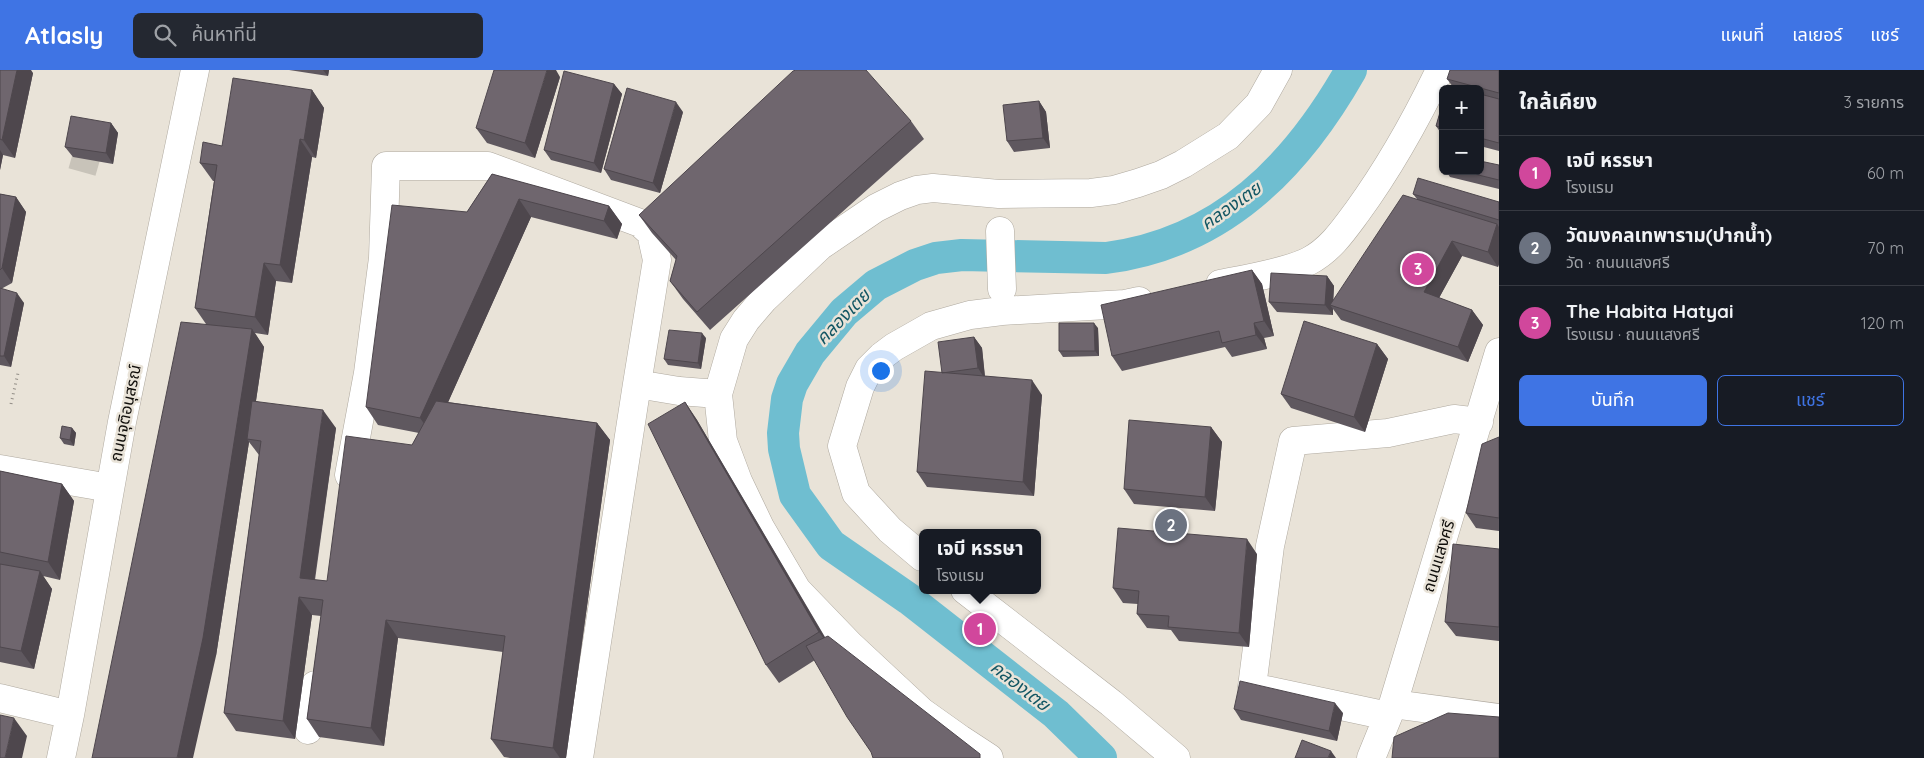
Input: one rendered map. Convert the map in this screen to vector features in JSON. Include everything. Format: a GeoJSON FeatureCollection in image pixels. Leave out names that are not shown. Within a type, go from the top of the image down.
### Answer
{"type":"FeatureCollection","features":[{"type":"Feature","properties":{"kind":"street","name":"ถนนจุติอนุสรณ์"},"geometry":{"type":"LineString","coordinates":[[60,758],[70,715],[110,488],[195,70]]}},
{"type":"Feature","properties":{"kind":"street"},"geometry":{"type":"LineString","coordinates":[[989,758],[922,712],[849,644],[797,590],[760,527],[738,481],[723,441],[718,394],[734,339],[746,320],[764,299],[820,246],[876,208],[917,190],[933,188],[998,194],[1091,193],[1138,184],[1184,164],[1228,136],[1259,104],[1278,70]]}},
{"type":"Feature","properties":{"kind":"street"},"geometry":{"type":"LineString","coordinates":[[1196,289],[1295,267],[1308,261],[1332,244],[1382,177],[1440,70]]}},
{"type":"Feature","properties":{"kind":"street"},"geometry":{"type":"LineString","coordinates":[[345,500],[368,373],[383,258],[386,166],[488,166],[640,223],[651,233],[657,260],[579,758]]}},
{"type":"Feature","properties":{"kind":"street"},"geometry":{"type":"LineString","coordinates":[[1000,231],[1002,289]]}},
{"type":"Feature","properties":{"kind":"street"},"geometry":{"type":"LineString","coordinates":[[919,554],[890,530],[856,493],[842,446],[854,404],[869,369],[894,347],[931,326],[970,315],[1002,311],[1125,304],[1161,297]]}},
{"type":"Feature","properties":{"kind":"street","name":"ถนนเเสงศรี"},"geometry":{"type":"LineString","coordinates":[[1371,758],[1391,710],[1485,426],[1499,352]]}},
{"type":"Feature","properties":{"kind":"street"},"geometry":{"type":"LineString","coordinates":[[637,384],[718,394]]}},
{"type":"Feature","properties":{"kind":"street"},"geometry":{"type":"LineString","coordinates":[[1485,426],[1454,419],[1388,433],[1293,441],[1270,546],[1252,687],[1391,710],[1499,718]]}},
{"type":"Feature","properties":{"kind":"street"},"geometry":{"type":"LineString","coordinates":[[0,469],[110,488]]}},
{"type":"Feature","properties":{"kind":"street"},"geometry":{"type":"LineString","coordinates":[[970,594],[1111,704],[1176,758]]}},
{"type":"Feature","properties":{"kind":"street"},"geometry":{"type":"LineString","coordinates":[[308,730],[318,664]]}},
{"type":"Feature","properties":{"kind":"street"},"geometry":{"type":"LineString","coordinates":[[0,698],[70,715]]}},
{"type":"Feature","properties":{"kind":"path"},"geometry":{"type":"LineString","coordinates":[[11,404],[18,373]]}},
{"type":"Feature","properties":{"kind":"building"},"geometry":{"type":"Polygon","coordinates":[[[0,70],[17,70],[2,140],[0,139],[0,70]]]}},
{"type":"Feature","properties":{"kind":"building"},"geometry":{"type":"Polygon","coordinates":[[[494,70],[547,70],[525,143],[476,128],[494,70]]]}},
{"type":"Feature","properties":{"kind":"building"},"geometry":{"type":"Polygon","coordinates":[[[796,70],[866,70],[911,121],[697,312],[670,281],[677,256],[639,215],[796,70]]]}},
{"type":"Feature","properties":{"kind":"building"},"geometry":{"type":"Polygon","coordinates":[[[1450,70],[1499,70],[1499,93],[1484,89],[1484,85],[1469,85],[1447,79],[1450,70]]]}},
{"type":"Feature","properties":{"kind":"building"},"geometry":{"type":"Polygon","coordinates":[[[564,71],[614,84],[594,163],[544,150],[564,71]]]}},
{"type":"Feature","properties":{"kind":"building"},"geometry":{"type":"Polygon","coordinates":[[[233,78],[312,90],[304,140],[300,139],[280,265],[264,263],[255,317],[195,308],[217,165],[200,163],[203,142],[222,146],[233,78]]]}},
{"type":"Feature","properties":{"kind":"building"},"geometry":{"type":"Polygon","coordinates":[[[627,88],[676,102],[653,183],[604,169],[627,88]]]}},
{"type":"Feature","properties":{"kind":"building"},"geometry":{"type":"Polygon","coordinates":[[[1484,95],[1499,99],[1499,143],[1484,139],[1484,95]]]}},
{"type":"Feature","properties":{"kind":"building"},"geometry":{"type":"Polygon","coordinates":[[[1039,101],[1043,138],[1007,141],[1003,105],[1039,101]]]}},
{"type":"Feature","properties":{"kind":"building"},"geometry":{"type":"Polygon","coordinates":[[[71,116],[111,123],[106,153],[65,147],[71,116]]]}},
{"type":"Feature","properties":{"kind":"building"},"geometry":{"type":"Polygon","coordinates":[[[1439,116],[1439,127],[1436,126],[1439,116]]]}},
{"type":"Feature","properties":{"kind":"building"},"geometry":{"type":"Polygon","coordinates":[[[1484,162],[1499,165],[1499,180],[1478,175],[1484,175],[1484,162]]]}},
{"type":"Feature","properties":{"kind":"building"},"geometry":{"type":"Polygon","coordinates":[[[492,174],[609,206],[604,221],[519,199],[420,418],[366,407],[392,205],[467,212],[492,174]]]}},
{"type":"Feature","properties":{"kind":"building"},"geometry":{"type":"Polygon","coordinates":[[[1418,178],[1499,202],[1499,220],[1413,194],[1418,178]]]}},
{"type":"Feature","properties":{"kind":"building"},"geometry":{"type":"Polygon","coordinates":[[[0,194],[16,197],[2,268],[0,270],[0,194]]]}},
{"type":"Feature","properties":{"kind":"building"},"geometry":{"type":"Polygon","coordinates":[[[1403,195],[1497,224],[1488,252],[1452,241],[1424,292],[1472,310],[1458,347],[1330,305],[1403,195]]]}},
{"type":"Feature","properties":{"kind":"building"},"geometry":{"type":"Polygon","coordinates":[[[1252,270],[1264,321],[1254,323],[1256,335],[1222,343],[1219,331],[1112,356],[1101,305],[1252,270]]]}},
{"type":"Feature","properties":{"kind":"building"},"geometry":{"type":"Polygon","coordinates":[[[1271,273],[1327,276],[1325,305],[1269,302],[1271,273]]]}},
{"type":"Feature","properties":{"kind":"building"},"geometry":{"type":"Polygon","coordinates":[[[0,288],[17,293],[4,356],[0,356],[0,288]]]}},
{"type":"Feature","properties":{"kind":"building"},"geometry":{"type":"Polygon","coordinates":[[[1304,321],[1377,344],[1354,417],[1281,394],[1304,321]]]}},
{"type":"Feature","properties":{"kind":"building"},"geometry":{"type":"Polygon","coordinates":[[[181,322],[252,329],[203,638],[177,758],[92,758],[181,322]]]}},
{"type":"Feature","properties":{"kind":"building"},"geometry":{"type":"Polygon","coordinates":[[[1059,323],[1094,323],[1095,351],[1059,351],[1059,323]]]}},
{"type":"Feature","properties":{"kind":"building"},"geometry":{"type":"Polygon","coordinates":[[[669,330],[702,333],[698,363],[664,359],[669,330]]]}},
{"type":"Feature","properties":{"kind":"building"},"geometry":{"type":"Polygon","coordinates":[[[974,337],[978,368],[942,373],[938,342],[974,337]]]}},
{"type":"Feature","properties":{"kind":"building"},"geometry":{"type":"Polygon","coordinates":[[[925,371],[1032,380],[1023,482],[917,472],[925,371]]]}},
{"type":"Feature","properties":{"kind":"building"},"geometry":{"type":"Polygon","coordinates":[[[252,401],[323,410],[300,578],[327,581],[346,436],[412,445],[436,401],[597,423],[553,748],[491,739],[505,636],[386,620],[371,728],[307,719],[323,600],[299,597],[283,721],[224,713],[261,441],[247,439],[252,401]]]}},
{"type":"Feature","properties":{"kind":"building"},"geometry":{"type":"Polygon","coordinates":[[[685,402],[819,632],[766,665],[648,424],[685,402]]]}},
{"type":"Feature","properties":{"kind":"building"},"geometry":{"type":"Polygon","coordinates":[[[1129,420],[1211,427],[1205,497],[1124,489],[1129,420]]]}},
{"type":"Feature","properties":{"kind":"building"},"geometry":{"type":"Polygon","coordinates":[[[62,426],[72,428],[70,440],[60,438],[62,426]]]}},
{"type":"Feature","properties":{"kind":"building"},"geometry":{"type":"Polygon","coordinates":[[[1499,437],[1499,518],[1466,513],[1482,444],[1499,437]]]}},
{"type":"Feature","properties":{"kind":"building"},"geometry":{"type":"Polygon","coordinates":[[[0,471],[62,484],[48,562],[0,552],[0,471]]]}},
{"type":"Feature","properties":{"kind":"building"},"geometry":{"type":"Polygon","coordinates":[[[1118,528],[1247,539],[1239,633],[1168,627],[1169,616],[1137,614],[1139,591],[1113,588],[1118,528]]]}},
{"type":"Feature","properties":{"kind":"building"},"geometry":{"type":"Polygon","coordinates":[[[1453,544],[1499,549],[1499,627],[1445,622],[1453,544]]]}},
{"type":"Feature","properties":{"kind":"building"},"geometry":{"type":"Polygon","coordinates":[[[0,564],[40,571],[21,651],[0,647],[0,564]]]}},
{"type":"Feature","properties":{"kind":"building"},"geometry":{"type":"Polygon","coordinates":[[[828,636],[980,754],[980,758],[873,758],[806,646],[828,636]]]}},
{"type":"Feature","properties":{"kind":"building"},"geometry":{"type":"Polygon","coordinates":[[[1240,681],[1335,703],[1329,731],[1234,709],[1240,681]]]}},
{"type":"Feature","properties":{"kind":"building"},"geometry":{"type":"Polygon","coordinates":[[[1448,713],[1499,717],[1499,758],[1392,758],[1394,737],[1448,713]]]}},
{"type":"Feature","properties":{"kind":"building"},"geometry":{"type":"Polygon","coordinates":[[[0,715],[14,718],[5,758],[0,758],[0,715]]]}},
{"type":"Feature","properties":{"kind":"building"},"geometry":{"type":"Polygon","coordinates":[[[1302,740],[1331,751],[1328,758],[1295,758],[1302,740]]]}},
{"type":"Feature","properties":{"kind":"waterway","name":"คลองเตย"},"geometry":{"type":"LineString","coordinates":[[1101,758],[1056,714],[909,599],[831,545],[795,495],[784,449],[783,433],[787,399],[792,384],[810,353],[844,312],[876,285],[915,265],[936,258],[962,255],[1106,258],[1148,250],[1185,236],[1220,218],[1251,195],[1280,168],[1306,138],[1351,70]]}},
{"type":"Feature","properties":{"kind":"tunnel"},"geometry":{"type":"LineString","coordinates":[[82,172],[96,123]]}},
{"type":"Feature","properties":{"kind":"place","name":"The Habita Hatyai"},"geometry":{"type":"Point","coordinates":[1418,269]}},
{"type":"Feature","properties":{"kind":"place","name":"วัดมงคลเทพาราม(ปากน้ำ)"},"geometry":{"type":"Point","coordinates":[1171,525]}},
{"type":"Feature","properties":{"kind":"place","name":"เจบี หรรษา"},"geometry":{"type":"Point","coordinates":[980,629]}}]}
